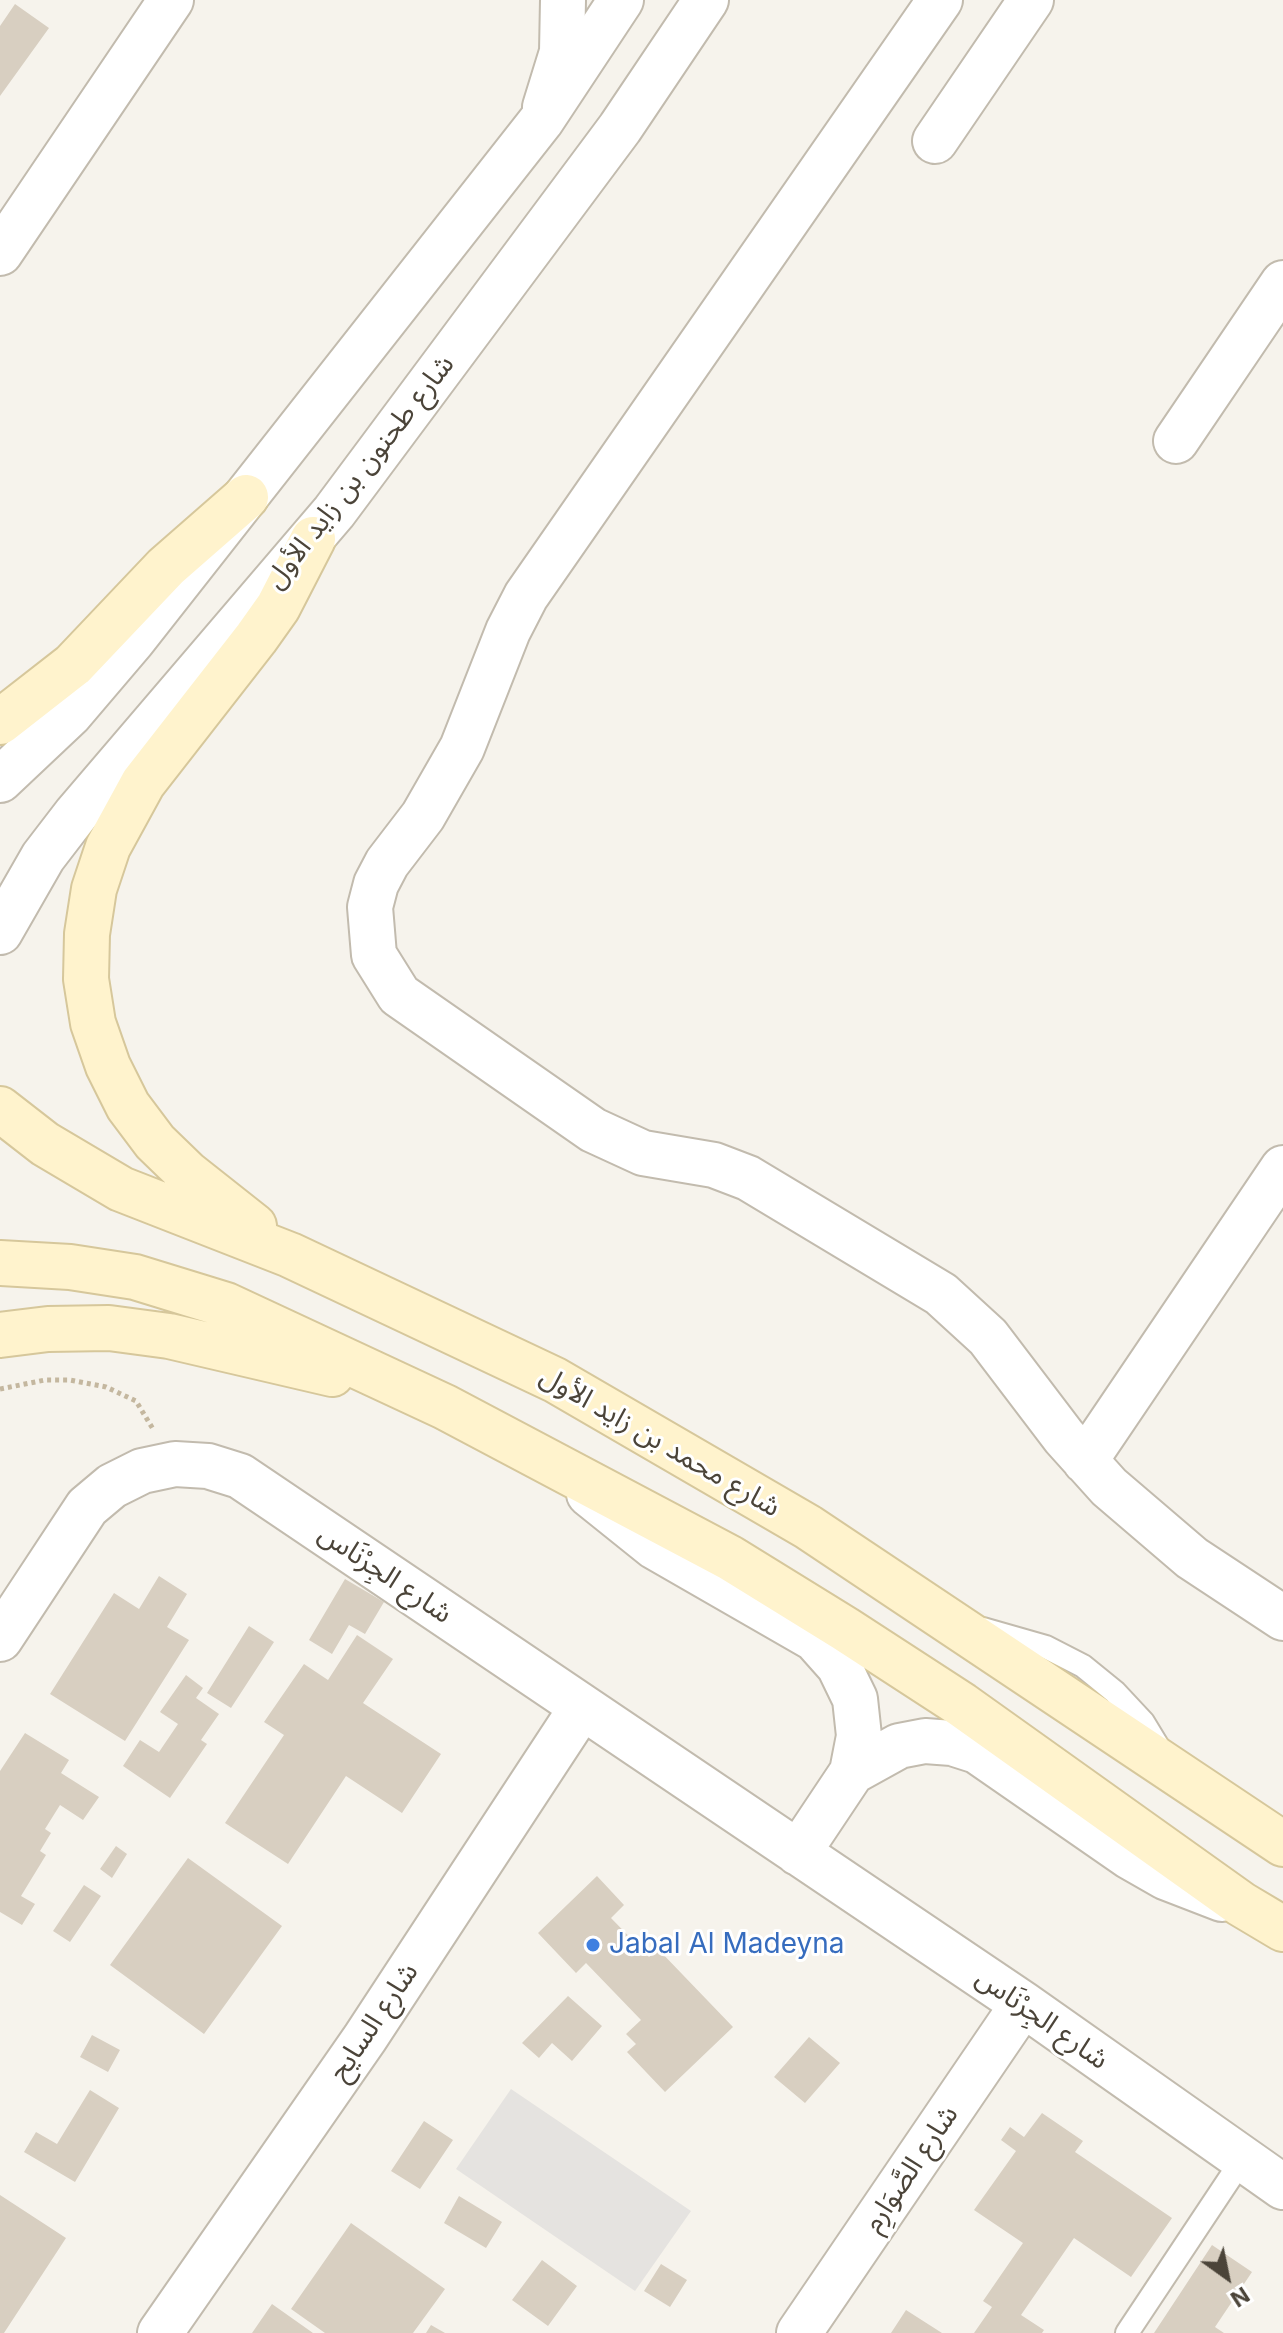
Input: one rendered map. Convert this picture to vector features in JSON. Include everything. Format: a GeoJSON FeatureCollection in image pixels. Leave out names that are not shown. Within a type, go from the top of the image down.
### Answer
{"type":"FeatureCollection","features":[{"type":"Feature","properties":{"kind":"main road"},"geometry":{"type":"LineString","coordinates":[[0,722],[73,665],[166,567],[246,497]]}},
{"type":"Feature","properties":{"kind":"main road"},"geometry":{"type":"LineString","coordinates":[[290,1255],[187,1173],[155,1142],[128,1106],[108,1066],[93,1023],[86,979],[87,934],[94,889],[108,847],[143,783],[278,607],[313,539]]}},
{"type":"Feature","properties":{"kind":"main road","name":"شارع محمد بن زايد الأول"},"geometry":{"type":"LineString","coordinates":[[0,1109],[45,1144],[121,1189],[290,1255],[555,1380],[808,1527],[955,1622],[1283,1844]]}},
{"type":"Feature","properties":{"kind":"main road"},"geometry":{"type":"LineString","coordinates":[[0,1263],[70,1267],[135,1277],[226,1305],[419,1394],[730,1558],[845,1629],[962,1705],[1241,1904],[1283,1929]]}},
{"type":"Feature","properties":{"kind":"main road"},"geometry":{"type":"LineString","coordinates":[[0,1335],[48,1329],[109,1328],[169,1336],[419,1394]]}},
{"type":"Feature","properties":{"kind":"street"},"geometry":{"type":"LineString","coordinates":[[0,253],[171,0]]}},
{"type":"Feature","properties":{"kind":"street"},"geometry":{"type":"LineString","coordinates":[[541,121],[562,52],[563,0]]}},
{"type":"Feature","properties":{"kind":"street"},"geometry":{"type":"LineString","coordinates":[[0,780],[70,714],[246,497],[541,121],[621,0]]}},
{"type":"Feature","properties":{"kind":"street","name":"شارع طحنون بن زايد الأول"},"geometry":{"type":"LineString","coordinates":[[0,932],[43,857],[76,814],[313,539],[620,128],[706,0]]}},
{"type":"Feature","properties":{"kind":"street"},"geometry":{"type":"LineString","coordinates":[[940,0],[526,596],[508,631],[462,748],[430,806],[387,863],[376,884],[370,907],[369,931],[374,955],[399,995],[593,1130],[643,1153],[714,1165],[748,1178],[941,1294],[988,1337],[1085,1461],[1163,1536],[1283,1618]]}},
{"type":"Feature","properties":{"kind":"street"},"geometry":{"type":"LineString","coordinates":[[935,141],[1031,0]]}},
{"type":"Feature","properties":{"kind":"street"},"geometry":{"type":"LineString","coordinates":[[1176,441],[1283,283]]}},
{"type":"Feature","properties":{"kind":"street"},"geometry":{"type":"LineString","coordinates":[[1085,1461],[1283,1168]]}},
{"type":"Feature","properties":{"kind":"street","name":"شارع الجِرْنَاس"},"geometry":{"type":"LineString","coordinates":[[0,1639],[87,1507],[112,1486],[142,1471],[175,1464],[208,1466],[240,1476],[1023,2004],[1283,2187]]}},
{"type":"Feature","properties":{"kind":"street"},"geometry":{"type":"LineString","coordinates":[[572,1476],[597,1502],[645,1540],[815,1639],[839,1666],[855,1699],[859,1736],[852,1772],[798,1853]]}},
{"type":"Feature","properties":{"kind":"street","name":"شارع السايح"},"geometry":{"type":"LineString","coordinates":[[160,2333],[365,2038],[582,1707]]}},
{"type":"Feature","properties":{"kind":"street"},"geometry":{"type":"LineString","coordinates":[[852,1772],[899,1746],[925,1741],[952,1743],[977,1751],[1130,1857],[1202,1893],[1241,1904]]}},
{"type":"Feature","properties":{"kind":"street","name":"شارع الصَّوَارِم"},"geometry":{"type":"LineString","coordinates":[[799,2333],[1023,2004]]}},
{"type":"Feature","properties":{"kind":"lane"},"geometry":{"type":"LineString","coordinates":[[1127,2333],[1242,2160]]}},
{"type":"Feature","properties":{"kind":"path"},"geometry":{"type":"LineString","coordinates":[[0,1389],[45,1380],[70,1380],[106,1387],[136,1401],[175,1464]]}},
{"type":"Feature","properties":{"kind":"shaded area"},"geometry":{"type":"Polygon","coordinates":[[[511,2089],[691,2211],[635,2291],[456,2169],[511,2089]]]}},
{"type":"Feature","properties":{"kind":"building"},"geometry":{"type":"Polygon","coordinates":[[[15,4],[49,28],[0,96],[0,26],[15,4]]]}},
{"type":"Feature","properties":{"kind":"building"},"geometry":{"type":"Polygon","coordinates":[[[159,1576],[187,1594],[167,1627],[189,1640],[125,1741],[50,1694],[114,1593],[139,1609],[159,1576]]]}},
{"type":"Feature","properties":{"kind":"building"},"geometry":{"type":"Polygon","coordinates":[[[345,1579],[384,1602],[365,1634],[349,1625],[332,1654],[309,1640],[345,1579]]]}},
{"type":"Feature","properties":{"kind":"building"},"geometry":{"type":"Polygon","coordinates":[[[249,1626],[274,1642],[231,1708],[207,1693],[249,1626]]]}},
{"type":"Feature","properties":{"kind":"building"},"geometry":{"type":"Polygon","coordinates":[[[357,1635],[393,1659],[363,1703],[441,1754],[402,1813],[346,1776],[288,1864],[225,1823],[284,1735],[264,1722],[304,1664],[328,1680],[357,1635]]]}},
{"type":"Feature","properties":{"kind":"building"},"geometry":{"type":"Polygon","coordinates":[[[186,1675],[203,1688],[196,1698],[219,1714],[201,1740],[207,1744],[170,1798],[123,1766],[140,1740],[159,1752],[178,1724],[160,1712],[186,1675]]]}},
{"type":"Feature","properties":{"kind":"building"},"geometry":{"type":"Polygon","coordinates":[[[25,1733],[69,1760],[61,1773],[99,1797],[83,1820],[60,1805],[45,1829],[51,1833],[40,1851],[46,1855],[21,1896],[35,1904],[22,1925],[0,1912],[0,1771],[25,1733]]]}},
{"type":"Feature","properties":{"kind":"building"},"geometry":{"type":"Polygon","coordinates":[[[116,1846],[127,1854],[112,1878],[100,1869],[116,1846]]]}},
{"type":"Feature","properties":{"kind":"building"},"geometry":{"type":"Polygon","coordinates":[[[188,1858],[282,1926],[204,2034],[110,1965],[188,1858]]]}},
{"type":"Feature","properties":{"kind":"building"},"geometry":{"type":"Polygon","coordinates":[[[597,1876],[624,1905],[611,1918],[649,1957],[658,1949],[733,2027],[665,2092],[627,2052],[636,2044],[626,2034],[641,2020],[586,1963],[576,1973],[538,1933],[597,1876]]]}},
{"type":"Feature","properties":{"kind":"building"},"geometry":{"type":"Polygon","coordinates":[[[84,1885],[101,1896],[70,1942],[53,1931],[84,1885]]]}},
{"type":"Feature","properties":{"kind":"building"},"geometry":{"type":"Polygon","coordinates":[[[568,1996],[602,2026],[572,2061],[552,2043],[539,2058],[522,2043],[568,1996]]]}},
{"type":"Feature","properties":{"kind":"building"},"geometry":{"type":"Polygon","coordinates":[[[92,2035],[120,2050],[108,2072],[80,2057],[92,2035]]]}},
{"type":"Feature","properties":{"kind":"building"},"geometry":{"type":"Polygon","coordinates":[[[809,2037],[840,2063],[805,2103],[774,2077],[809,2037]]]}},
{"type":"Feature","properties":{"kind":"building"},"geometry":{"type":"Polygon","coordinates":[[[90,2090],[119,2108],[75,2182],[24,2152],[36,2132],[57,2144],[90,2090]]]}},
{"type":"Feature","properties":{"kind":"building"},"geometry":{"type":"Polygon","coordinates":[[[1042,2113],[1083,2141],[1075,2152],[1172,2218],[1131,2277],[1074,2238],[1021,2315],[1044,2330],[1042,2333],[974,2333],[992,2307],[983,2301],[1023,2243],[974,2210],[1016,2151],[1001,2140],[1010,2127],[1024,2137],[1042,2113]]]}},
{"type":"Feature","properties":{"kind":"building"},"geometry":{"type":"Polygon","coordinates":[[[424,2121],[453,2140],[420,2189],[391,2171],[424,2121]]]}},
{"type":"Feature","properties":{"kind":"building"},"geometry":{"type":"Polygon","coordinates":[[[0,2195],[66,2238],[4,2333],[0,2333],[0,2195]]]}},
{"type":"Feature","properties":{"kind":"building"},"geometry":{"type":"Polygon","coordinates":[[[459,2196],[502,2222],[486,2248],[444,2223],[459,2196]]]}},
{"type":"Feature","properties":{"kind":"building"},"geometry":{"type":"Polygon","coordinates":[[[351,2223],[445,2289],[413,2333],[325,2333],[291,2309],[351,2223]]]}},
{"type":"Feature","properties":{"kind":"building"},"geometry":{"type":"Polygon","coordinates":[[[1212,2245],[1252,2272],[1215,2327],[1224,2333],[1154,2333],[1212,2245]]]}},
{"type":"Feature","properties":{"kind":"building"},"geometry":{"type":"Polygon","coordinates":[[[542,2260],[577,2286],[548,2326],[512,2300],[542,2260]]]}},
{"type":"Feature","properties":{"kind":"building"},"geometry":{"type":"Polygon","coordinates":[[[661,2264],[687,2280],[670,2307],[644,2291],[661,2264]]]}},
{"type":"Feature","properties":{"kind":"building"},"geometry":{"type":"Polygon","coordinates":[[[272,2304],[313,2333],[252,2333],[272,2304]]]}},
{"type":"Feature","properties":{"kind":"building"},"geometry":{"type":"Polygon","coordinates":[[[906,2310],[942,2333],[891,2333],[906,2310]]]}},
{"type":"Feature","properties":{"kind":"building"},"geometry":{"type":"Polygon","coordinates":[[[431,2325],[445,2333],[426,2333],[431,2325]]]}},
{"type":"Feature","properties":{"kind":"place","name":"Jabal Al Madeyna"},"geometry":{"type":"Point","coordinates":[593,1945]}}]}
